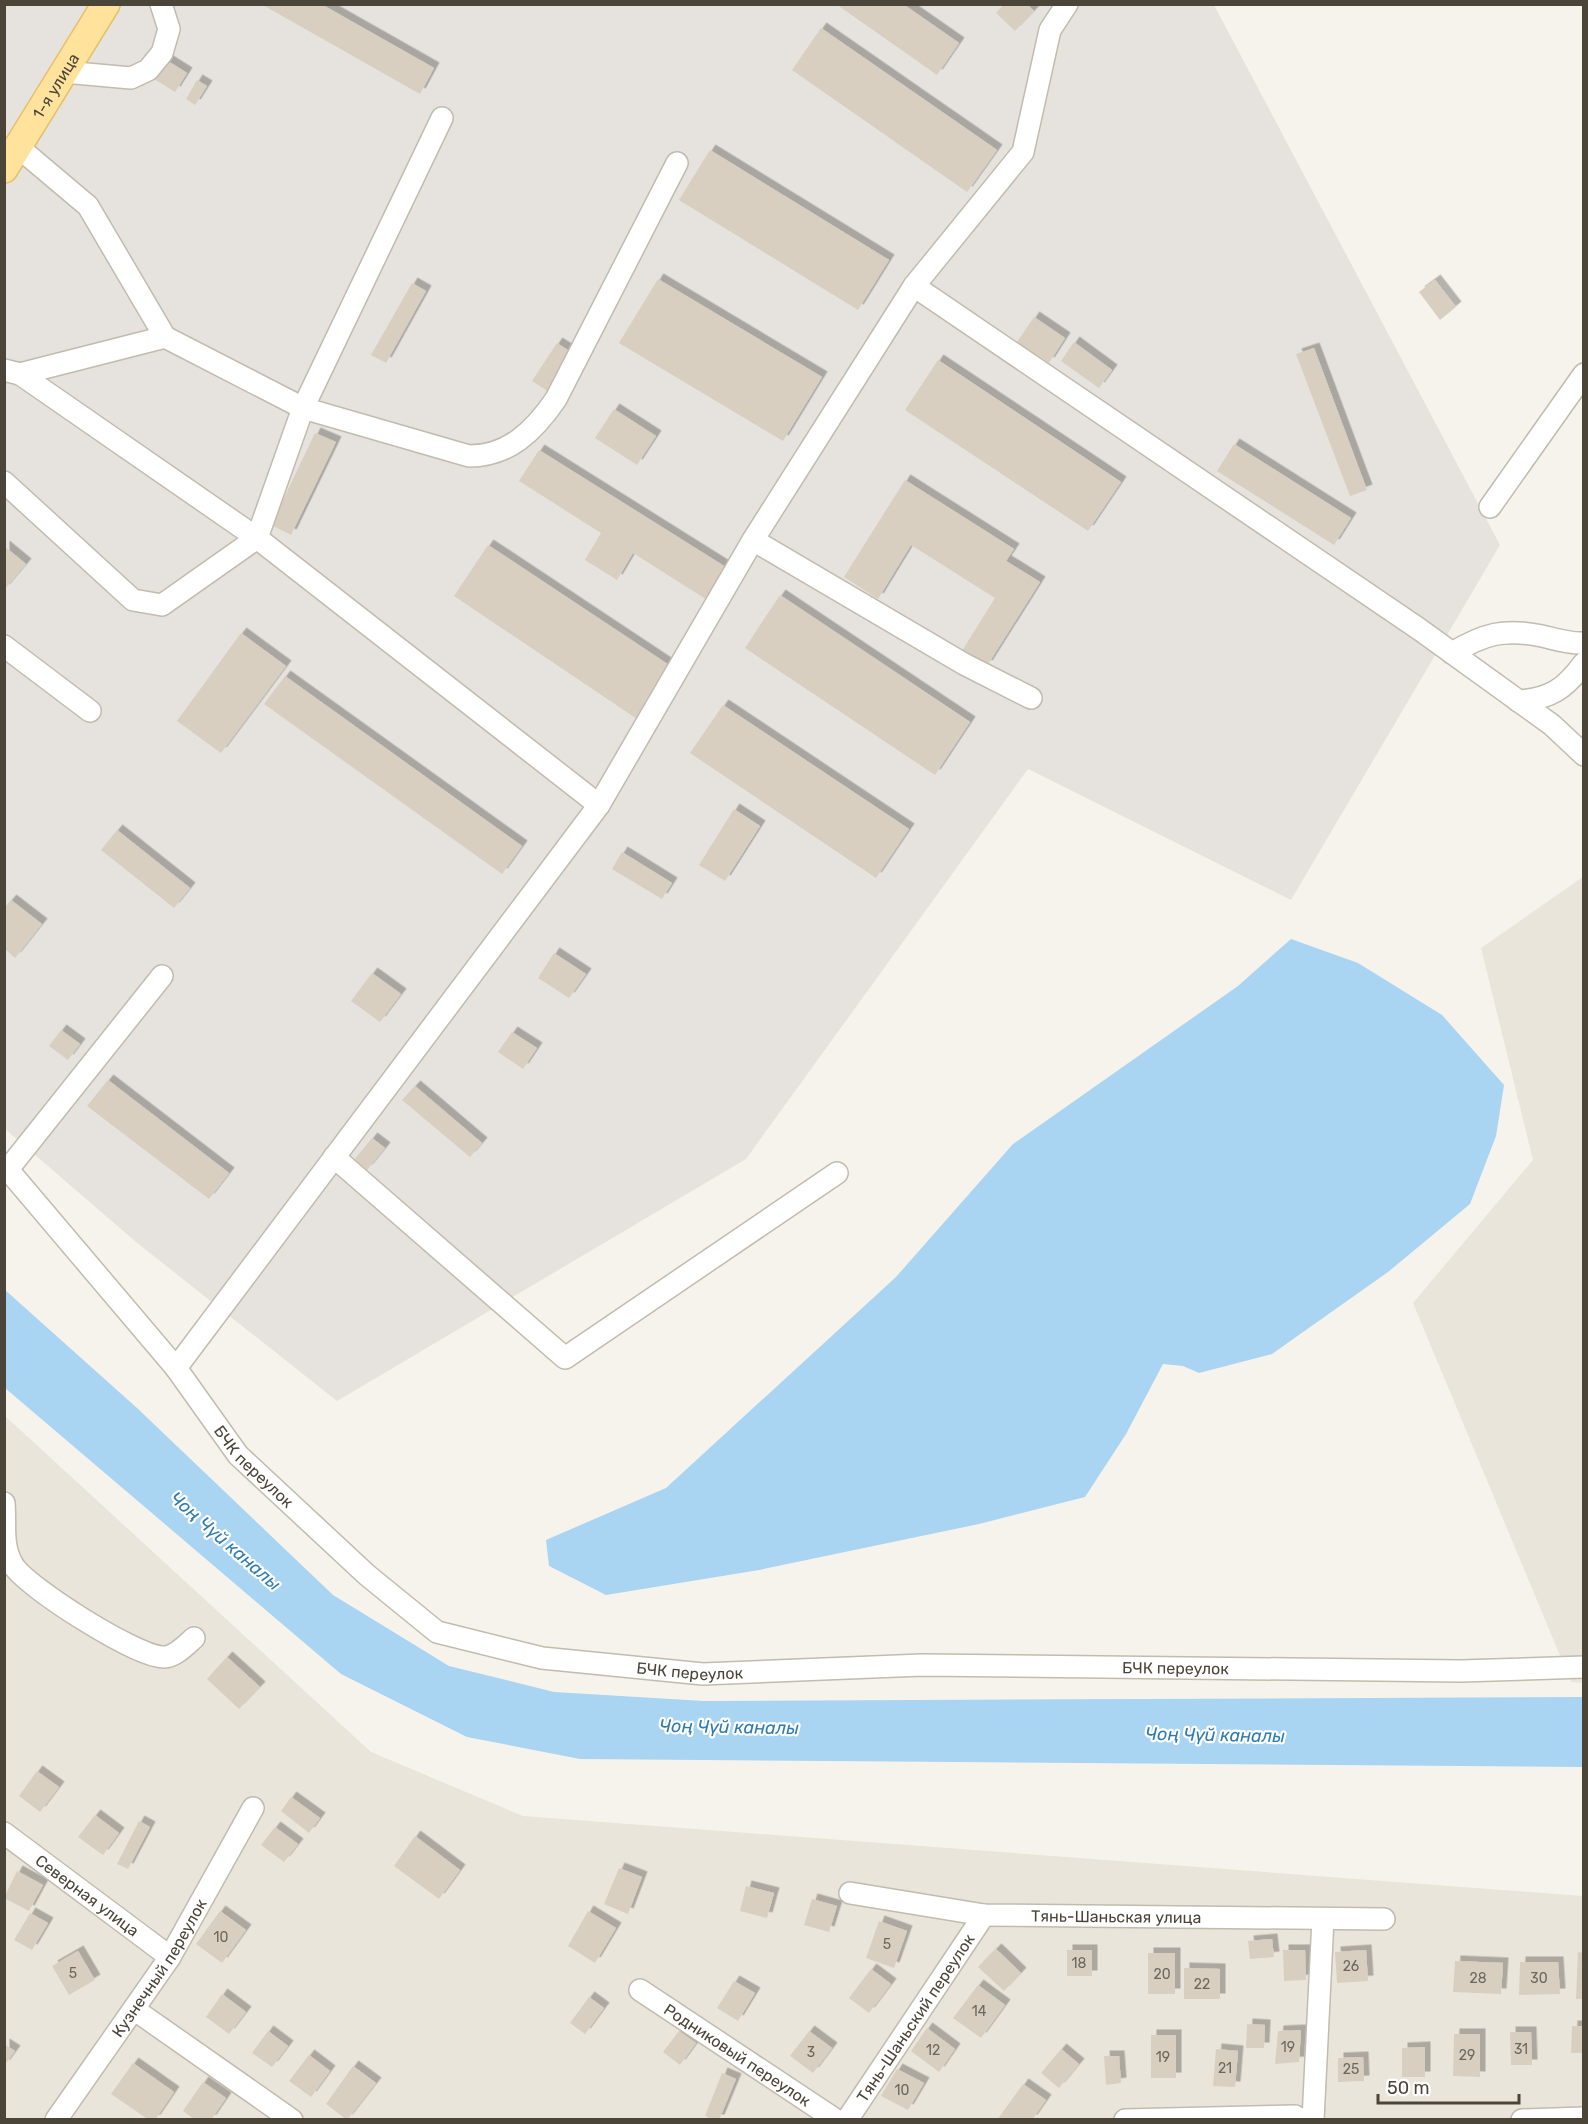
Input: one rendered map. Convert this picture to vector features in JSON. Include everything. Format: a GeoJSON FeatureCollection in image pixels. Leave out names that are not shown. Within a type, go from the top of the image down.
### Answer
{"type":"FeatureCollection","features":[{"type":"Feature","properties":{"kind":"main road","name":"1-я улица"},"geometry":{"type":"LineString","coordinates":[[11,158],[106,4]]}},
{"type":"Feature","properties":{"kind":"street"},"geometry":{"type":"LineString","coordinates":[[64,72],[131,78],[148,70],[162,53],[169,29],[160,4]]}},
{"type":"Feature","properties":{"kind":"street"},"geometry":{"type":"LineString","coordinates":[[176,1368],[599,805],[753,540],[914,286],[1023,152],[1050,30],[1067,4]]}},
{"type":"Feature","properties":{"kind":"street"},"geometry":{"type":"LineString","coordinates":[[4,482],[133,600],[162,605],[257,538],[303,408],[442,118]]}},
{"type":"Feature","properties":{"kind":"street"},"geometry":{"type":"LineString","coordinates":[[11,158],[88,206],[165,337],[303,408],[469,456],[489,456],[510,446],[540,422],[556,399],[677,164]]}},
{"type":"Feature","properties":{"kind":"street"},"geometry":{"type":"LineString","coordinates":[[914,286],[1452,653],[1552,725],[1584,755]]}},
{"type":"Feature","properties":{"kind":"street"},"geometry":{"type":"LineString","coordinates":[[12,372],[165,337]]}},
{"type":"Feature","properties":{"kind":"street"},"geometry":{"type":"LineString","coordinates":[[12,372],[257,538],[599,805]]}},
{"type":"Feature","properties":{"kind":"street"},"geometry":{"type":"LineString","coordinates":[[1490,507],[1584,374]]}},
{"type":"Feature","properties":{"kind":"street"},"geometry":{"type":"LineString","coordinates":[[753,540],[964,664],[1031,698]]}},
{"type":"Feature","properties":{"kind":"street"},"geometry":{"type":"LineString","coordinates":[[1452,653],[1476,639],[1496,633],[1518,632],[1584,643]]}},
{"type":"Feature","properties":{"kind":"street"},"geometry":{"type":"LineString","coordinates":[[4,646],[90,711]]}},
{"type":"Feature","properties":{"kind":"street"},"geometry":{"type":"LineString","coordinates":[[1518,701],[1541,699],[1553,694],[1568,683],[1584,663]]}},
{"type":"Feature","properties":{"kind":"street"},"geometry":{"type":"LineString","coordinates":[[7,1166],[162,976]]}},
{"type":"Feature","properties":{"kind":"street"},"geometry":{"type":"LineString","coordinates":[[334,1157],[565,1358],[837,1173]]}},
{"type":"Feature","properties":{"kind":"street","name":"БЧК переулок"},"geometry":{"type":"LineString","coordinates":[[7,1166],[176,1368],[238,1455],[367,1575],[437,1632],[542,1658],[702,1674],[922,1665],[1461,1671],[1584,1667]]}},
{"type":"Feature","properties":{"kind":"street"},"geometry":{"type":"LineString","coordinates":[[4,1503],[7,1553],[14,1568],[61,1605],[100,1630],[153,1656],[172,1655],[194,1638]]}},
{"type":"Feature","properties":{"kind":"street","name":"Кузнечный переулок"},"geometry":{"type":"LineString","coordinates":[[56,2120],[170,1957],[253,1808]]}},
{"type":"Feature","properties":{"kind":"street","name":"Северная улица"},"geometry":{"type":"LineString","coordinates":[[4,1833],[170,1957]]}},
{"type":"Feature","properties":{"kind":"street","name":"Тянь-Шаньская улица"},"geometry":{"type":"LineString","coordinates":[[850,1893],[984,1915],[1384,1919]]}},
{"type":"Feature","properties":{"kind":"street","name":"Тянь-Шаньский переулок"},"geometry":{"type":"LineString","coordinates":[[847,2120],[984,1915]]}},
{"type":"Feature","properties":{"kind":"street"},"geometry":{"type":"LineString","coordinates":[[1125,2120],[1303,2118],[1323,1919]]}},
{"type":"Feature","properties":{"kind":"street","name":"Родниковый переулок"},"geometry":{"type":"LineString","coordinates":[[640,1990],[836,2120]]}},
{"type":"Feature","properties":{"kind":"street"},"geometry":{"type":"LineString","coordinates":[[135,2010],[292,2120]]}},
{"type":"Feature","properties":{"kind":"street"},"geometry":{"type":"LineString","coordinates":[[1522,2120],[1584,2118]]}},
{"type":"Feature","properties":{"kind":"shaded area"},"geometry":{"type":"Polygon","coordinates":[[[5,5],[1214,5],[1500,545],[1291,900],[1028,769],[746,1159],[337,1401],[136,1242],[5,1129],[5,5]]]}},
{"type":"Feature","properties":{"kind":"shaded area"},"geometry":{"type":"Polygon","coordinates":[[[1583,877],[1583,1683],[1571,1682],[1413,1303],[1533,1160],[1481,948],[1583,877]]]}},
{"type":"Feature","properties":{"kind":"shaded area"},"geometry":{"type":"Polygon","coordinates":[[[4,1415],[371,1752],[523,1816],[1583,1896],[1583,2119],[5,2119],[4,1415]]]}},
{"type":"Feature","properties":{"kind":"water"},"geometry":{"type":"Polygon","coordinates":[[[1291,939],[1358,963],[1442,1015],[1504,1085],[1496,1136],[1470,1204],[1388,1272],[1272,1354],[1199,1373],[1183,1366],[1163,1364],[1126,1434],[1085,1497],[979,1524],[759,1570],[606,1595],[549,1566],[546,1540],[666,1488],[896,1277],[1013,1144],[1238,986],[1291,939]]]}},
{"type":"Feature","properties":{"kind":"water","name":"Чоң Чүй каналы"},"geometry":{"type":"Polygon","coordinates":[[[4,1289],[137,1408],[333,1595],[449,1666],[554,1692],[704,1701],[1583,1697],[1583,1767],[580,1759],[467,1737],[341,1674],[5,1388],[4,1289]]]}},
{"type":"Feature","properties":{"kind":"building"},"geometry":{"type":"Polygon","coordinates":[[[261,4],[321,4],[434,68],[420,94],[261,4]]]}},
{"type":"Feature","properties":{"kind":"building"},"geometry":{"type":"Polygon","coordinates":[[[836,4],[903,4],[959,43],[937,75],[836,4]]]}},
{"type":"Feature","properties":{"kind":"building"},"geometry":{"type":"Polygon","coordinates":[[[1004,4],[1027,4],[1034,11],[1015,31],[996,13],[1004,4]]]}},
{"type":"Feature","properties":{"kind":"building"},"geometry":{"type":"Polygon","coordinates":[[[821,28],[997,150],[967,192],[792,70],[821,28]]]}},
{"type":"Feature","properties":{"kind":"building"},"geometry":{"type":"Polygon","coordinates":[[[152,51],[187,73],[175,92],[140,70],[152,51]]]}},
{"type":"Feature","properties":{"kind":"building"},"geometry":{"type":"Polygon","coordinates":[[[197,80],[207,86],[195,105],[186,99],[197,80]]]}},
{"type":"Feature","properties":{"kind":"building"},"geometry":{"type":"Polygon","coordinates":[[[710,150],[889,260],[858,310],[679,200],[710,150]]]}},
{"type":"Feature","properties":{"kind":"building"},"geometry":{"type":"Polygon","coordinates":[[[658,279],[822,377],[783,441],[619,343],[658,279]]]}},
{"type":"Feature","properties":{"kind":"building"},"geometry":{"type":"Polygon","coordinates":[[[1435,280],[1456,307],[1440,320],[1419,292],[1435,280]]]}},
{"type":"Feature","properties":{"kind":"building"},"geometry":{"type":"Polygon","coordinates":[[[412,283],[426,291],[386,363],[371,355],[412,283]]]}},
{"type":"Feature","properties":{"kind":"building"},"geometry":{"type":"Polygon","coordinates":[[[1034,317],[1065,338],[1049,363],[1017,342],[1034,317]]]}},
{"type":"Feature","properties":{"kind":"building"},"geometry":{"type":"Polygon","coordinates":[[[1074,342],[1112,370],[1099,388],[1061,361],[1074,342]]]}},
{"type":"Feature","properties":{"kind":"building"},"geometry":{"type":"Polygon","coordinates":[[[557,343],[574,354],[549,392],[532,381],[557,343]]]}},
{"type":"Feature","properties":{"kind":"building"},"geometry":{"type":"Polygon","coordinates":[[[1314,348],[1367,490],[1350,496],[1296,354],[1314,348]]]}},
{"type":"Feature","properties":{"kind":"building"},"geometry":{"type":"Polygon","coordinates":[[[938,360],[1121,482],[1088,531],[905,410],[938,360]]]}},
{"type":"Feature","properties":{"kind":"building"},"geometry":{"type":"Polygon","coordinates":[[[614,409],[656,436],[637,465],[595,438],[614,409]]]}},
{"type":"Feature","properties":{"kind":"building"},"geometry":{"type":"Polygon","coordinates":[[[315,433],[336,442],[291,535],[271,525],[315,433]]]}},
{"type":"Feature","properties":{"kind":"building"},"geometry":{"type":"Polygon","coordinates":[[[1234,444],[1351,518],[1334,545],[1217,471],[1234,444]]]}},
{"type":"Feature","properties":{"kind":"building"},"geometry":{"type":"Polygon","coordinates":[[[539,450],[732,571],[712,603],[633,553],[617,580],[585,560],[601,533],[519,481],[539,450]]]}},
{"type":"Feature","properties":{"kind":"building"},"geometry":{"type":"Polygon","coordinates":[[[905,480],[1014,549],[1006,561],[1040,582],[987,666],[962,651],[995,598],[911,545],[878,599],[844,577],[905,480]]]}},
{"type":"Feature","properties":{"kind":"building"},"geometry":{"type":"Polygon","coordinates":[[[488,545],[669,665],[637,719],[454,596],[488,545]]]}},
{"type":"Feature","properties":{"kind":"building"},"geometry":{"type":"Polygon","coordinates":[[[4,546],[26,564],[4,590],[4,546]]]}},
{"type":"Feature","properties":{"kind":"building"},"geometry":{"type":"Polygon","coordinates":[[[780,595],[970,722],[935,775],[745,648],[780,595]]]}},
{"type":"Feature","properties":{"kind":"building"},"geometry":{"type":"Polygon","coordinates":[[[241,633],[286,666],[221,753],[177,721],[241,633]]]}},
{"type":"Feature","properties":{"kind":"building"},"geometry":{"type":"Polygon","coordinates":[[[285,676],[522,846],[502,874],[264,704],[285,676]]]}},
{"type":"Feature","properties":{"kind":"building"},"geometry":{"type":"Polygon","coordinates":[[[723,705],[909,829],[876,878],[690,753],[723,705]]]}},
{"type":"Feature","properties":{"kind":"building"},"geometry":{"type":"Polygon","coordinates":[[[734,809],[760,826],[725,881],[699,865],[734,809]]]}},
{"type":"Feature","properties":{"kind":"building"},"geometry":{"type":"Polygon","coordinates":[[[117,830],[190,888],[174,908],[101,850],[117,830]]]}},
{"type":"Feature","properties":{"kind":"building"},"geometry":{"type":"Polygon","coordinates":[[[622,852],[672,883],[662,899],[612,869],[622,852]]]}},
{"type":"Feature","properties":{"kind":"building"},"geometry":{"type":"Polygon","coordinates":[[[11,900],[42,924],[15,958],[5,949],[5,907],[11,900]]]}},
{"type":"Feature","properties":{"kind":"building"},"geometry":{"type":"Polygon","coordinates":[[[554,953],[586,974],[569,998],[538,978],[554,953]]]}},
{"type":"Feature","properties":{"kind":"building"},"geometry":{"type":"Polygon","coordinates":[[[372,973],[401,994],[380,1022],[351,1001],[372,973]]]}},
{"type":"Feature","properties":{"kind":"building"},"geometry":{"type":"Polygon","coordinates":[[[61,1030],[80,1044],[68,1060],[49,1046],[61,1030]]]}},
{"type":"Feature","properties":{"kind":"building"},"geometry":{"type":"Polygon","coordinates":[[[512,1032],[537,1048],[523,1069],[498,1052],[512,1032]]]}},
{"type":"Feature","properties":{"kind":"building"},"geometry":{"type":"Polygon","coordinates":[[[108,1080],[229,1173],[209,1199],[87,1106],[108,1080]]]}},
{"type":"Feature","properties":{"kind":"building"},"geometry":{"type":"Polygon","coordinates":[[[415,1086],[482,1143],[470,1157],[402,1100],[415,1086]]]}},
{"type":"Feature","properties":{"kind":"building"},"geometry":{"type":"Polygon","coordinates":[[[372,1138],[385,1148],[367,1170],[354,1160],[372,1138]]]}},
{"type":"Feature","properties":{"kind":"building"},"geometry":{"type":"Polygon","coordinates":[[[227,1657],[260,1687],[239,1709],[207,1679],[227,1657]]]}},
{"type":"Feature","properties":{"kind":"building"},"geometry":{"type":"Polygon","coordinates":[[[37,1771],[59,1787],[40,1812],[19,1796],[37,1771]]]}},
{"type":"Feature","properties":{"kind":"building"},"geometry":{"type":"Polygon","coordinates":[[[291,1797],[320,1818],[309,1833],[281,1811],[291,1797]]]}},
{"type":"Feature","properties":{"kind":"building"},"geometry":{"type":"Polygon","coordinates":[[[95,1815],[119,1833],[103,1855],[78,1837],[95,1815]]]}},
{"type":"Feature","properties":{"kind":"building"},"geometry":{"type":"Polygon","coordinates":[[[139,1821],[150,1827],[128,1869],[117,1864],[139,1821]]]}},
{"type":"Feature","properties":{"kind":"building"},"geometry":{"type":"Polygon","coordinates":[[[275,1827],[298,1844],[284,1862],[261,1845],[275,1827]]]}},
{"type":"Feature","properties":{"kind":"building"},"geometry":{"type":"Polygon","coordinates":[[[415,1836],[460,1870],[439,1899],[394,1866],[415,1836]]]}},
{"type":"Feature","properties":{"kind":"building"},"geometry":{"type":"Polygon","coordinates":[[[619,1868],[642,1877],[628,1914],[604,1904],[619,1868]]]}},
{"type":"Feature","properties":{"kind":"building"},"geometry":{"type":"Polygon","coordinates":[[[17,1871],[43,1885],[29,1911],[4,1898],[17,1871]]]}},
{"type":"Feature","properties":{"kind":"building"},"geometry":{"type":"Polygon","coordinates":[[[746,1886],[774,1893],[767,1918],[740,1911],[746,1886]]]}},
{"type":"Feature","properties":{"kind":"building"},"geometry":{"type":"Polygon","coordinates":[[[812,1899],[837,1906],[829,1932],[804,1925],[812,1899]]]}},
{"type":"Feature","properties":{"kind":"building"},"geometry":{"type":"Polygon","coordinates":[[[220,1911],[246,1930],[222,1963],[196,1944],[220,1911]]]}},
{"type":"Feature","properties":{"kind":"building"},"geometry":{"type":"Polygon","coordinates":[[[588,1911],[616,1928],[595,1963],[568,1946],[588,1911]]]}},
{"type":"Feature","properties":{"kind":"building"},"geometry":{"type":"Polygon","coordinates":[[[30,1913],[48,1923],[32,1950],[14,1940],[30,1913]]]}},
{"type":"Feature","properties":{"kind":"building"},"geometry":{"type":"Polygon","coordinates":[[[879,1921],[907,1931],[894,1968],[866,1958],[879,1921]]]}},
{"type":"Feature","properties":{"kind":"building"},"geometry":{"type":"Polygon","coordinates":[[[1272,1939],[1274,1957],[1250,1959],[1248,1941],[1272,1939]]]}},
{"type":"Feature","properties":{"kind":"building"},"geometry":{"type":"Polygon","coordinates":[[[996,1949],[1021,1973],[1004,1991],[978,1967],[996,1949]]]}},
{"type":"Feature","properties":{"kind":"building"},"geometry":{"type":"Polygon","coordinates":[[[1067,1950],[1092,1950],[1092,1976],[1067,1976],[1067,1950]]]}},
{"type":"Feature","properties":{"kind":"building"},"geometry":{"type":"Polygon","coordinates":[[[1283,1950],[1305,1950],[1306,1980],[1284,1981],[1283,1950]]]}},
{"type":"Feature","properties":{"kind":"building"},"geometry":{"type":"Polygon","coordinates":[[[1366,1950],[1368,1981],[1337,1983],[1335,1952],[1366,1950]]]}},
{"type":"Feature","properties":{"kind":"building"},"geometry":{"type":"Polygon","coordinates":[[[78,1951],[95,1980],[69,1995],[52,1966],[78,1951]]]}},
{"type":"Feature","properties":{"kind":"building"},"geometry":{"type":"Polygon","coordinates":[[[1578,1952],[1584,1953],[1584,1999],[1576,1999],[1578,1952]]]}},
{"type":"Feature","properties":{"kind":"building"},"geometry":{"type":"Polygon","coordinates":[[[1148,1953],[1175,1953],[1175,1994],[1148,1994],[1148,1953]]]}},
{"type":"Feature","properties":{"kind":"building"},"geometry":{"type":"Polygon","coordinates":[[[1455,1961],[1503,1963],[1501,1994],[1453,1992],[1455,1961]]]}},
{"type":"Feature","properties":{"kind":"building"},"geometry":{"type":"Polygon","coordinates":[[[1520,1962],[1558,1962],[1560,1994],[1519,1995],[1520,1962]]]}},
{"type":"Feature","properties":{"kind":"building"},"geometry":{"type":"Polygon","coordinates":[[[1184,1968],[1220,1969],[1220,1999],[1184,1999],[1184,1968]]]}},
{"type":"Feature","properties":{"kind":"building"},"geometry":{"type":"Polygon","coordinates":[[[871,1969],[891,1984],[869,2013],[849,1998],[871,1969]]]}},
{"type":"Feature","properties":{"kind":"building"},"geometry":{"type":"Polygon","coordinates":[[[734,1981],[755,1993],[738,2021],[717,2008],[734,1981]]]}},
{"type":"Feature","properties":{"kind":"building"},"geometry":{"type":"Polygon","coordinates":[[[978,1985],[1005,2005],[981,2038],[953,2018],[978,1985]]]}},
{"type":"Feature","properties":{"kind":"building"},"geometry":{"type":"Polygon","coordinates":[[[222,1994],[246,2012],[229,2034],[206,2017],[222,1994]]]}},
{"type":"Feature","properties":{"kind":"building"},"geometry":{"type":"Polygon","coordinates":[[[589,1997],[604,2008],[585,2034],[570,2023],[589,1997]]]}},
{"type":"Feature","properties":{"kind":"building"},"geometry":{"type":"Polygon","coordinates":[[[1247,2024],[1265,2025],[1264,2048],[1246,2048],[1247,2024]]]}},
{"type":"Feature","properties":{"kind":"building"},"geometry":{"type":"Polygon","coordinates":[[[1572,2026],[1584,2026],[1584,2053],[1571,2053],[1572,2026]]]}},
{"type":"Feature","properties":{"kind":"building"},"geometry":{"type":"Polygon","coordinates":[[[927,2028],[955,2049],[939,2072],[911,2051],[927,2028]]]}},
{"type":"Feature","properties":{"kind":"building"},"geometry":{"type":"Polygon","coordinates":[[[1301,2030],[1299,2062],[1275,2064],[1278,2031],[1301,2030]]]}},
{"type":"Feature","properties":{"kind":"building"},"geometry":{"type":"Polygon","coordinates":[[[268,2031],[288,2046],[272,2067],[252,2053],[268,2031]]]}},
{"type":"Feature","properties":{"kind":"building"},"geometry":{"type":"Polygon","coordinates":[[[679,2031],[696,2043],[680,2065],[663,2052],[679,2031]]]}},
{"type":"Feature","properties":{"kind":"building"},"geometry":{"type":"Polygon","coordinates":[[[809,2031],[832,2048],[813,2073],[790,2056],[809,2031]]]}},
{"type":"Feature","properties":{"kind":"building"},"geometry":{"type":"Polygon","coordinates":[[[1510,2032],[1531,2032],[1532,2065],[1511,2065],[1510,2032]]]}},
{"type":"Feature","properties":{"kind":"building"},"geometry":{"type":"Polygon","coordinates":[[[1454,2034],[1480,2034],[1480,2077],[1453,2076],[1454,2034]]]}},
{"type":"Feature","properties":{"kind":"building"},"geometry":{"type":"Polygon","coordinates":[[[1151,2035],[1176,2035],[1176,2078],[1151,2078],[1151,2035]]]}},
{"type":"Feature","properties":{"kind":"building"},"geometry":{"type":"Polygon","coordinates":[[[4,2044],[15,2051],[4,2066],[4,2044]]]}},
{"type":"Feature","properties":{"kind":"building"},"geometry":{"type":"Polygon","coordinates":[[[1425,2047],[1425,2077],[1402,2077],[1402,2048],[1425,2047]]]}},
{"type":"Feature","properties":{"kind":"building"},"geometry":{"type":"Polygon","coordinates":[[[1061,2049],[1079,2064],[1059,2088],[1041,2073],[1061,2049]]]}},
{"type":"Feature","properties":{"kind":"building"},"geometry":{"type":"Polygon","coordinates":[[[1216,2049],[1238,2051],[1235,2087],[1213,2086],[1216,2049]]]}},
{"type":"Feature","properties":{"kind":"building"},"geometry":{"type":"Polygon","coordinates":[[[309,2055],[330,2071],[311,2097],[289,2081],[309,2055]]]}},
{"type":"Feature","properties":{"kind":"building"},"geometry":{"type":"Polygon","coordinates":[[[1104,2056],[1119,2056],[1121,2083],[1106,2085],[1104,2056]]]}},
{"type":"Feature","properties":{"kind":"building"},"geometry":{"type":"Polygon","coordinates":[[[1363,2057],[1364,2081],[1338,2082],[1338,2058],[1363,2057]]]}},
{"type":"Feature","properties":{"kind":"building"},"geometry":{"type":"Polygon","coordinates":[[[133,2063],[174,2092],[155,2120],[149,2120],[111,2094],[133,2063]]]}},
{"type":"Feature","properties":{"kind":"building"},"geometry":{"type":"Polygon","coordinates":[[[353,2066],[376,2083],[347,2120],[326,2104],[353,2066]]]}},
{"type":"Feature","properties":{"kind":"building"},"geometry":{"type":"Polygon","coordinates":[[[897,2069],[924,2083],[908,2110],[881,2096],[897,2069]]]}},
{"type":"Feature","properties":{"kind":"building"},"geometry":{"type":"Polygon","coordinates":[[[722,2073],[736,2079],[719,2120],[714,2120],[705,2116],[722,2073]]]}},
{"type":"Feature","properties":{"kind":"building"},"geometry":{"type":"Polygon","coordinates":[[[203,2082],[226,2098],[211,2120],[195,2120],[183,2111],[203,2082]]]}},
{"type":"Feature","properties":{"kind":"building"},"geometry":{"type":"Polygon","coordinates":[[[1023,2084],[1046,2100],[1032,2120],[997,2120],[1023,2084]]]}}]}
